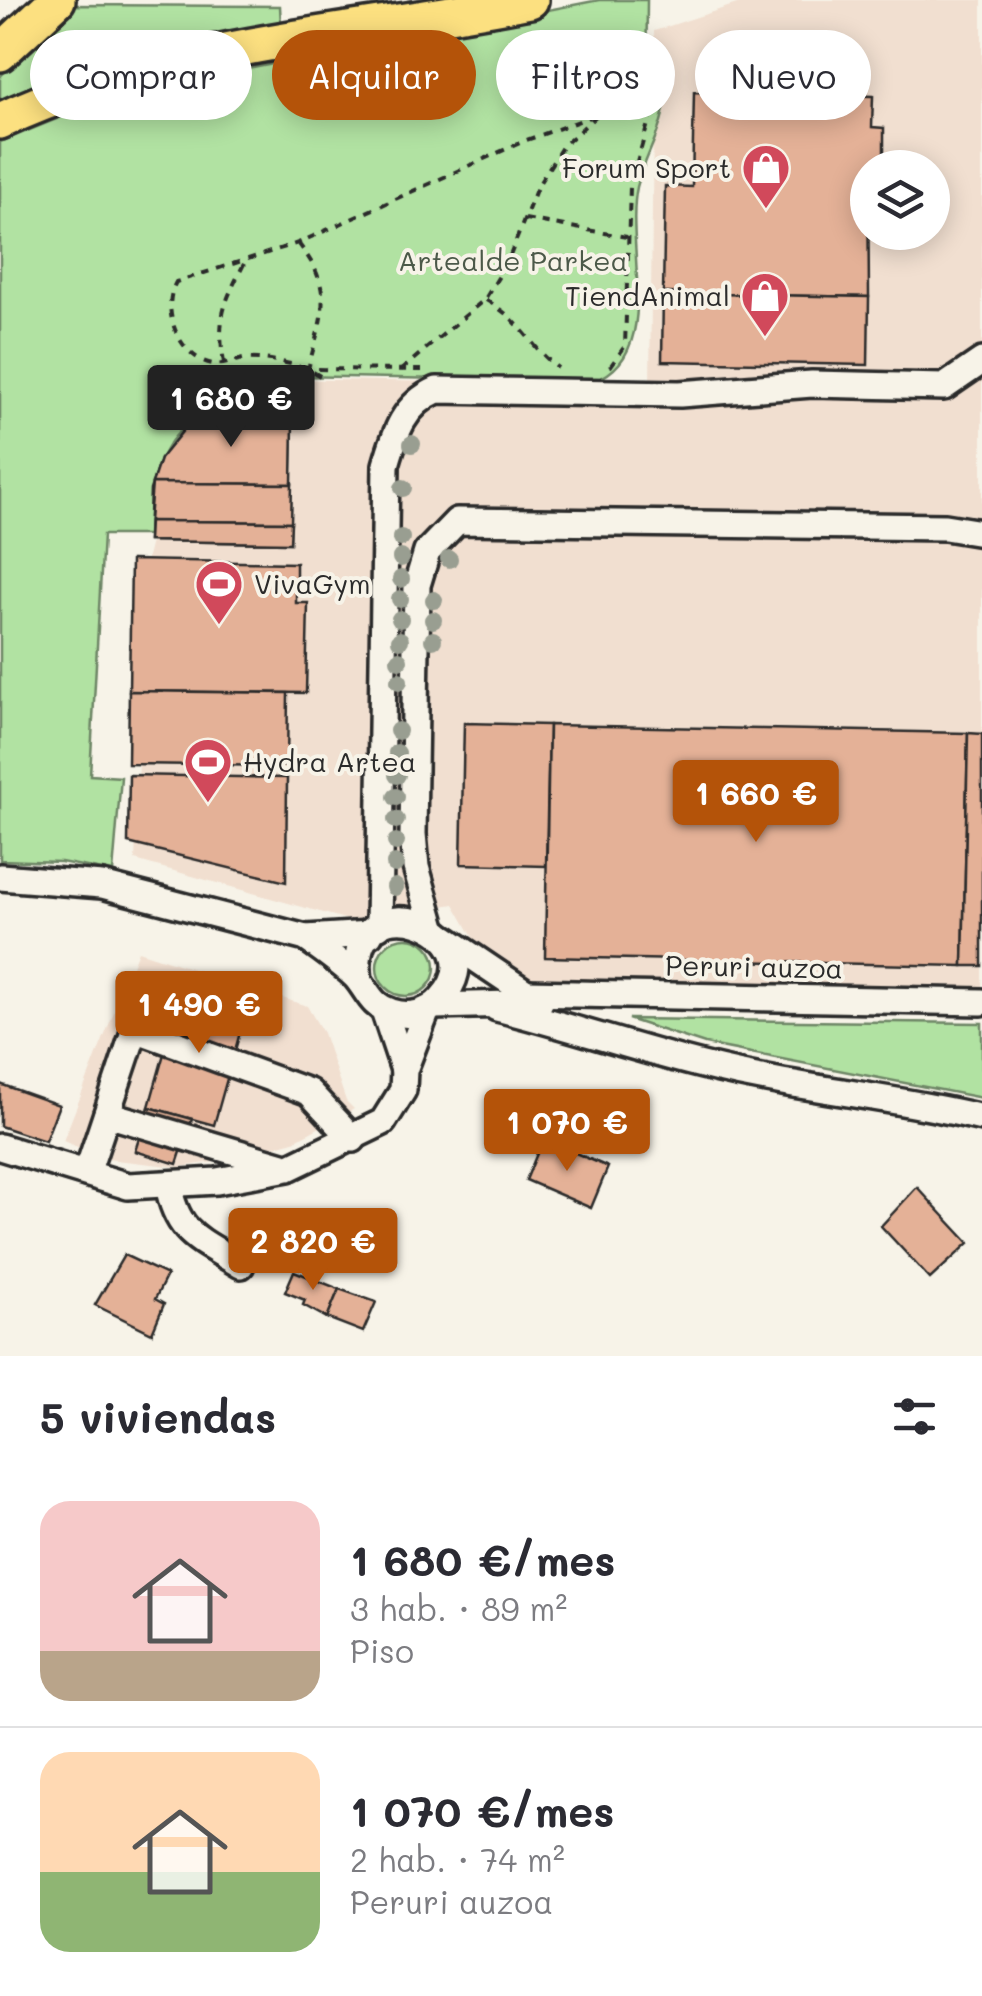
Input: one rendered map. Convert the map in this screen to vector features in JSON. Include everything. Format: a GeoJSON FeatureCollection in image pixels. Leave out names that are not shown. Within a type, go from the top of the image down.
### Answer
{"type":"FeatureCollection","features":[{"type":"Feature","properties":{"kind":"highway"},"geometry":{"type":"LineString","coordinates":[[0,53],[57,0]]}},
{"type":"Feature","properties":{"kind":"highway"},"geometry":{"type":"LineString","coordinates":[[0,121],[81,90],[186,59],[530,0]]}},
{"type":"Feature","properties":{"kind":"street"},"geometry":{"type":"LineString","coordinates":[[359,980],[358,955],[374,930],[386,465],[396,430],[421,396],[437,390],[680,394],[812,384],[944,386],[982,361]]}},
{"type":"Feature","properties":{"kind":"street"},"geometry":{"type":"LineString","coordinates":[[0,1147],[128,1186],[217,1181],[288,1168],[383,1122],[395,1107],[404,1070],[430,1008],[453,974],[454,961],[439,932],[416,867],[413,834],[417,585],[427,552],[446,529],[464,518],[944,527],[982,533]]}},
{"type":"Feature","properties":{"kind":"street"},"geometry":{"type":"LineString","coordinates":[[0,877],[102,885],[306,938],[374,930],[400,918],[439,932]]}},
{"type":"Feature","properties":{"kind":"street","name":"Peruri auzoa"},"geometry":{"type":"LineString","coordinates":[[439,932],[584,1030]]}},
{"type":"Feature","properties":{"kind":"street"},"geometry":{"type":"LineString","coordinates":[[306,938],[359,980],[373,1002],[384,1010],[398,1014],[430,1008]]}},
{"type":"Feature","properties":{"kind":"street","name":"Peruri auzoa"},"geometry":{"type":"LineString","coordinates":[[430,1008],[512,1004],[526,992],[982,1002]]}},
{"type":"Feature","properties":{"kind":"street","name":"Peruri auzoa"},"geometry":{"type":"LineString","coordinates":[[483,1005],[584,1030],[634,1050],[756,1077],[982,1118]]}},
{"type":"Feature","properties":{"kind":"street"},"geometry":{"type":"LineString","coordinates":[[384,1010],[404,1070]]}},
{"type":"Feature","properties":{"kind":"street"},"geometry":{"type":"LineString","coordinates":[[87,1173],[135,1029],[309,1092],[353,1139]]}},
{"type":"Feature","properties":{"kind":"street"},"geometry":{"type":"LineString","coordinates":[[107,1114],[288,1168]]}},
{"type":"Feature","properties":{"kind":"street"},"geometry":{"type":"LineString","coordinates":[[168,1184],[173,1212],[184,1230],[240,1265]]}},
{"type":"Feature","properties":{"kind":"path"},"geometry":{"type":"LineString","coordinates":[[438,371],[308,369],[250,358],[215,366],[199,358],[181,341],[172,324],[169,294],[176,282],[298,243],[524,141],[582,120]]}},
{"type":"Feature","properties":{"kind":"path"},"geometry":{"type":"LineString","coordinates":[[401,370],[485,299],[537,187],[562,147],[587,120]]}},
{"type":"Feature","properties":{"kind":"path"},"geometry":{"type":"LineString","coordinates":[[595,373],[609,368],[626,346],[630,188],[649,120]]}},
{"type":"Feature","properties":{"kind":"path"},"geometry":{"type":"LineString","coordinates":[[525,219],[626,237]]}},
{"type":"Feature","properties":{"kind":"path"},"geometry":{"type":"LineString","coordinates":[[298,243],[318,268],[325,305],[308,369]]}},
{"type":"Feature","properties":{"kind":"path"},"geometry":{"type":"LineString","coordinates":[[224,363],[218,331],[221,311],[246,260]]}},
{"type":"Feature","properties":{"kind":"path"},"geometry":{"type":"LineString","coordinates":[[485,299],[518,320],[542,356],[566,372],[548,372]]}},
{"type":"Feature","properties":{"kind":"path"},"geometry":{"type":"LineString","coordinates":[[308,369],[320,376]]}},
{"type":"Feature","properties":{"kind":"shaded area"},"geometry":{"type":"Polygon","coordinates":[[[749,0],[982,0],[982,996],[579,993],[490,967],[454,904],[352,921],[135,860],[147,558],[175,440],[234,378],[650,386],[653,120],[675,120],[675,30],[657,30],[749,0]]]}},
{"type":"Feature","properties":{"kind":"shaded area"},"geometry":{"type":"Polygon","coordinates":[[[138,951],[307,1006],[323,1033],[346,1101],[354,1109],[294,1141],[222,1161],[179,1167],[106,1159],[63,1141],[138,951]]]}},
{"type":"Feature","properties":{"kind":"green space","name":"Artealde Parkea"},"geometry":{"type":"Polygon","coordinates":[[[599,0],[647,0],[647,30],[496,30],[496,120],[661,120],[637,187],[637,297],[628,349],[615,369],[592,382],[296,376],[293,405],[227,409],[183,428],[168,445],[158,468],[148,535],[103,535],[90,775],[121,777],[113,872],[61,862],[0,860],[0,142],[54,120],[252,120],[252,68],[272,64],[272,120],[476,120],[476,30],[446,30],[599,0]]]}},
{"type":"Feature","properties":{"kind":"green space"},"geometry":{"type":"Polygon","coordinates":[[[63,5],[280,6],[281,26],[252,35],[252,30],[41,30],[63,5]]]}},
{"type":"Feature","properties":{"kind":"green space"},"geometry":{"type":"Polygon","coordinates":[[[30,43],[30,100],[0,109],[0,77],[30,43]]]}},
{"type":"Feature","properties":{"kind":"green space"},"geometry":{"type":"Polygon","coordinates":[[[406,938],[426,947],[435,967],[426,987],[406,996],[386,987],[377,967],[386,947],[406,938]]]}},
{"type":"Feature","properties":{"kind":"green space"},"geometry":{"type":"Polygon","coordinates":[[[628,1019],[982,1023],[982,1098],[705,1044],[628,1019]]]}},
{"type":"Feature","properties":{"kind":"building","name":"Forum Sport"},"geometry":{"type":"Polygon","coordinates":[[[694,92],[695,120],[871,120],[873,96],[872,127],[884,128],[884,150],[850,150],[850,250],[869,250],[869,297],[663,293],[665,186],[692,187],[694,92]]]}},
{"type":"Feature","properties":{"kind":"building","name":"TiendAnimal"},"geometry":{"type":"Polygon","coordinates":[[[663,293],[869,297],[868,365],[662,361],[663,293]]]}},
{"type":"Feature","properties":{"kind":"building"},"geometry":{"type":"Polygon","coordinates":[[[234,405],[264,405],[264,419],[293,420],[290,543],[148,541],[150,490],[160,459],[190,422],[234,405]]]}},
{"type":"Feature","properties":{"kind":"building"},"geometry":{"type":"Polygon","coordinates":[[[234,405],[264,405],[264,419],[293,420],[292,484],[152,483],[160,459],[190,422],[234,405]]]}},
{"type":"Feature","properties":{"kind":"building"},"geometry":{"type":"Polygon","coordinates":[[[152,483],[292,484],[291,522],[149,521],[152,483]]]}},
{"type":"Feature","properties":{"kind":"building"},"geometry":{"type":"Polygon","coordinates":[[[149,521],[291,522],[290,543],[148,541],[149,521]]]}},
{"type":"Feature","properties":{"kind":"building","name":"VivaGym"},"geometry":{"type":"Polygon","coordinates":[[[131,560],[296,563],[296,603],[308,603],[306,693],[129,691],[131,560]]]}},
{"type":"Feature","properties":{"kind":"building"},"geometry":{"type":"Polygon","coordinates":[[[129,691],[288,693],[287,766],[128,764],[129,691]]]}},
{"type":"Feature","properties":{"kind":"building"},"geometry":{"type":"Polygon","coordinates":[[[464,723],[549,725],[546,866],[461,864],[464,723]]]}},
{"type":"Feature","properties":{"kind":"building"},"geometry":{"type":"Polygon","coordinates":[[[549,725],[968,733],[963,966],[545,957],[549,725]]]}},
{"type":"Feature","properties":{"kind":"building"},"geometry":{"type":"Polygon","coordinates":[[[968,733],[982,734],[982,966],[963,966],[968,733]]]}},
{"type":"Feature","properties":{"kind":"building","name":"Hydra Artea"},"geometry":{"type":"Polygon","coordinates":[[[129,775],[287,778],[286,882],[128,843],[129,775]]]}},
{"type":"Feature","properties":{"kind":"building"},"geometry":{"type":"Polygon","coordinates":[[[183,986],[248,1004],[214,1125],[149,1107],[183,986]]]}},
{"type":"Feature","properties":{"kind":"building"},"geometry":{"type":"Polygon","coordinates":[[[0,1084],[59,1105],[45,1141],[0,1126],[0,1084]]]}},
{"type":"Feature","properties":{"kind":"building"},"geometry":{"type":"Polygon","coordinates":[[[149,1107],[192,1119],[177,1164],[135,1151],[149,1107]]]}},
{"type":"Feature","properties":{"kind":"building"},"geometry":{"type":"Polygon","coordinates":[[[543,1139],[608,1167],[591,1208],[526,1180],[543,1139]]]}},
{"type":"Feature","properties":{"kind":"building"},"geometry":{"type":"Polygon","coordinates":[[[917,1187],[969,1243],[930,1279],[881,1226],[917,1187]]]}},
{"type":"Feature","properties":{"kind":"building"},"geometry":{"type":"Polygon","coordinates":[[[124,1255],[167,1275],[155,1299],[164,1304],[152,1333],[95,1305],[124,1255]]]}},
{"type":"Feature","properties":{"kind":"building"},"geometry":{"type":"Polygon","coordinates":[[[294,1271],[339,1289],[327,1318],[303,1305],[305,1300],[285,1292],[294,1271]]]}},
{"type":"Feature","properties":{"kind":"building"},"geometry":{"type":"Polygon","coordinates":[[[339,1289],[376,1302],[363,1332],[327,1318],[339,1289]]]}},
{"type":"Feature","properties":{"kind":"place","name":"Forum Sport"},"geometry":{"type":"Point","coordinates":[766,210]}},
{"type":"Feature","properties":{"kind":"place","name":"TiendAnimal"},"geometry":{"type":"Point","coordinates":[765,338]}},
{"type":"Feature","properties":{"kind":"place","name":"VivaGym"},"geometry":{"type":"Point","coordinates":[219,626]}},
{"type":"Feature","properties":{"kind":"place","name":"Hydra Artea"},"geometry":{"type":"Point","coordinates":[208,804]}}]}
